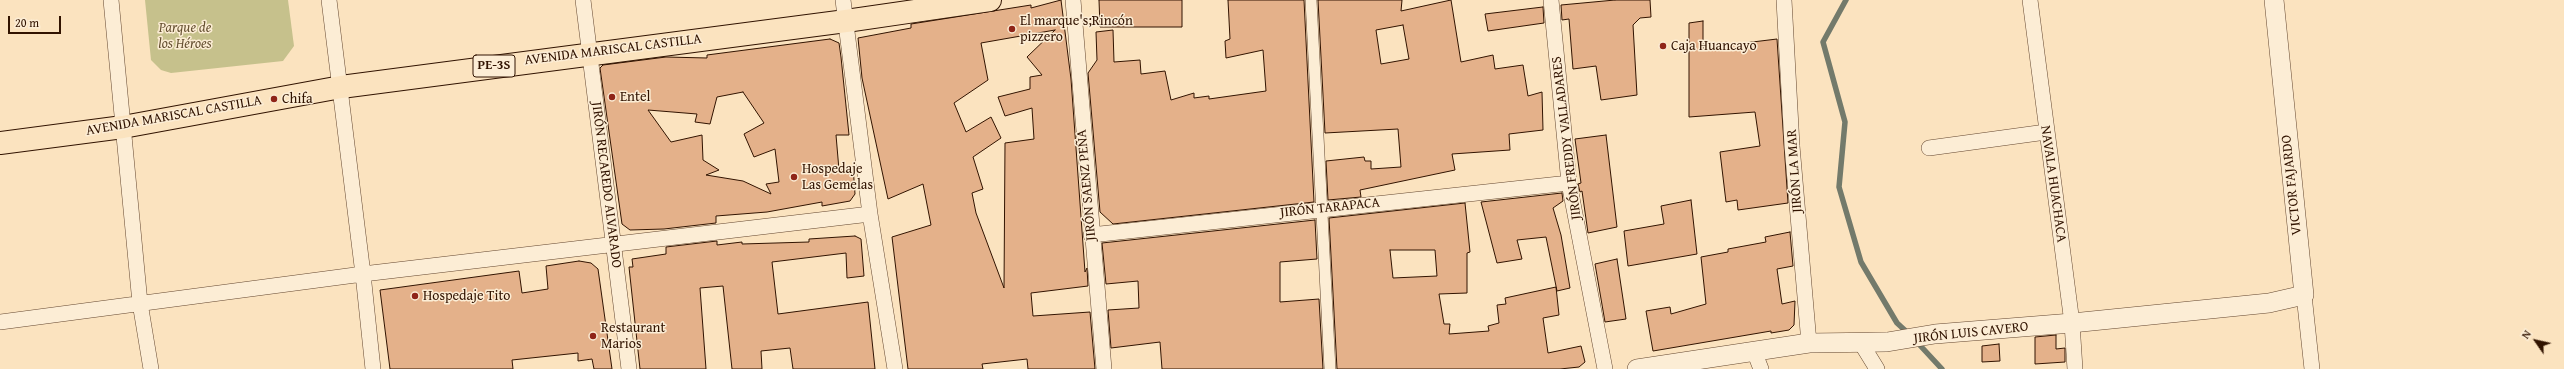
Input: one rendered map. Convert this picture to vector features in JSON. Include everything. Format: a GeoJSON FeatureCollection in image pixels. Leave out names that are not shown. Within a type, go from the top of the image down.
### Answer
{"type":"FeatureCollection","features":[{"type":"Feature","properties":{"kind":"highway","name":"AVENIDA MARISCAL CASTILLA"},"geometry":{"type":"LineString","coordinates":[[0,143],[123,127],[341,87],[589,53],[846,21],[990,0]]}},
{"type":"Feature","properties":{"kind":"street"},"geometry":{"type":"LineString","coordinates":[[111,0],[140,303],[151,369]]}},
{"type":"Feature","properties":{"kind":"street"},"geometry":{"type":"LineString","coordinates":[[329,0],[364,274],[373,369]]}},
{"type":"Feature","properties":{"kind":"street","name":"JIRÓN RECAREDO ALVARADO"},"geometry":{"type":"LineString","coordinates":[[583,0],[628,369]]}},
{"type":"Feature","properties":{"kind":"street"},"geometry":{"type":"LineString","coordinates":[[843,0],[870,214],[895,369]]}},
{"type":"Feature","properties":{"kind":"street","name":"JIRÓN SAENZ PEÑA"},"geometry":{"type":"LineString","coordinates":[[1072,0],[1091,235],[1104,369]]}},
{"type":"Feature","properties":{"kind":"street"},"geometry":{"type":"LineString","coordinates":[[1311,0],[1330,369]]}},
{"type":"Feature","properties":{"kind":"street","name":"JIRÓN FREDDY VALLADARES"},"geometry":{"type":"LineString","coordinates":[[1551,0],[1569,183],[1605,369]]}},
{"type":"Feature","properties":{"kind":"street","name":"JIRÓN LA MAR"},"geometry":{"type":"LineString","coordinates":[[1784,0],[1792,146],[1809,343]]}},
{"type":"Feature","properties":{"kind":"street","name":"NAVALA HUACHACA"},"geometry":{"type":"LineString","coordinates":[[2030,0],[2072,323],[2075,369]]}},
{"type":"Feature","properties":{"kind":"street","name":"VICTOR FAJARDO"},"geometry":{"type":"LineString","coordinates":[[2274,0],[2312,369]]}},
{"type":"Feature","properties":{"kind":"street"},"geometry":{"type":"LineString","coordinates":[[1929,148],[2046,132]]}},
{"type":"Feature","properties":{"kind":"street","name":"JIRÓN TARAPACA"},"geometry":{"type":"LineString","coordinates":[[1091,235],[1569,183]]}},
{"type":"Feature","properties":{"kind":"street"},"geometry":{"type":"LineString","coordinates":[[0,322],[364,274],[870,214]]}},
{"type":"Feature","properties":{"kind":"street","name":"JIRÓN LUIS CAVERO"},"geometry":{"type":"LineString","coordinates":[[1638,369],[1809,343],[1887,342],[1935,334],[2072,323],[2269,303],[2304,295]]}},
{"type":"Feature","properties":{"kind":"street"},"geometry":{"type":"LineString","coordinates":[[1861,343],[1877,369]]}},
{"type":"Feature","properties":{"kind":"street"},"geometry":{"type":"LineString","coordinates":[[1754,351],[1761,369]]}},
{"type":"Feature","properties":{"kind":"green space","name":"Parque de los Héroes"},"geometry":{"type":"Polygon","coordinates":[[[145,0],[288,0],[294,46],[283,61],[171,73],[161,70],[151,60],[145,0]]]}},
{"type":"Feature","properties":{"kind":"building"},"geometry":{"type":"Polygon","coordinates":[[[1061,0],[1071,79],[1085,272],[1087,268],[1088,286],[1031,293],[1033,316],[1090,312],[1095,369],[1028,369],[1027,359],[982,364],[983,369],[908,369],[892,237],[931,225],[923,184],[888,199],[862,78],[858,38],[911,28],[911,24],[1031,5],[1031,8],[1061,0]],[[1055,30],[981,43],[988,80],[954,103],[966,132],[991,117],[1001,138],[973,157],[983,189],[972,193],[976,213],[1004,288],[1005,143],[1034,139],[1032,108],[1005,116],[998,97],[1030,89],[1030,77],[1042,75],[1027,57],[1055,30]]]}},
{"type":"Feature","properties":{"kind":"building"},"geometry":{"type":"Polygon","coordinates":[[[1099,0],[1182,0],[1182,27],[1100,27],[1099,0]]]}},
{"type":"Feature","properties":{"kind":"building"},"geometry":{"type":"Polygon","coordinates":[[[1228,0],[1304,0],[1314,202],[1113,224],[1100,212],[1088,73],[1097,60],[1096,32],[1113,30],[1114,62],[1140,60],[1141,74],[1165,71],[1171,100],[1194,93],[1194,98],[1209,96],[1209,99],[1266,91],[1263,50],[1226,58],[1225,41],[1230,39],[1228,0]]]}},
{"type":"Feature","properties":{"kind":"building"},"geometry":{"type":"Polygon","coordinates":[[[1318,0],[1402,0],[1401,11],[1451,0],[1461,62],[1493,55],[1495,69],[1523,65],[1528,96],[1542,92],[1543,130],[1509,134],[1510,150],[1452,154],[1455,170],[1360,190],[1361,197],[1328,200],[1326,161],[1364,157],[1365,161],[1371,161],[1371,169],[1401,167],[1398,129],[1325,133],[1318,0]],[[1403,25],[1376,30],[1381,64],[1409,59],[1403,25]]]}},
{"type":"Feature","properties":{"kind":"building"},"geometry":{"type":"Polygon","coordinates":[[[1615,0],[1650,0],[1651,17],[1640,18],[1633,25],[1637,95],[1601,100],[1596,66],[1573,69],[1569,19],[1562,20],[1561,5],[1615,0]]]}},
{"type":"Feature","properties":{"kind":"building"},"geometry":{"type":"Polygon","coordinates":[[[1543,7],[1544,23],[1488,31],[1485,14],[1543,7]]]}},
{"type":"Feature","properties":{"kind":"building"},"geometry":{"type":"Polygon","coordinates":[[[1703,21],[1703,48],[1777,39],[1788,203],[1738,210],[1737,200],[1726,202],[1720,152],[1760,146],[1755,112],[1689,117],[1689,23],[1703,21]]]}},
{"type":"Feature","properties":{"kind":"building"},"geometry":{"type":"Polygon","coordinates":[[[830,39],[839,43],[849,135],[836,135],[839,170],[853,166],[855,194],[850,201],[822,206],[822,202],[767,212],[716,216],[716,223],[664,229],[630,230],[622,224],[600,68],[603,65],[666,57],[707,58],[707,55],[830,39]],[[743,92],[717,97],[710,124],[695,122],[697,114],[648,110],[671,142],[702,135],[703,160],[719,170],[706,175],[743,181],[771,194],[766,184],[779,182],[775,149],[754,157],[744,134],[764,123],[743,92]]]}},
{"type":"Feature","properties":{"kind":"building"},"geometry":{"type":"Polygon","coordinates":[[[1606,135],[1617,227],[1588,233],[1582,191],[1580,192],[1578,184],[1581,183],[1575,139],[1606,135]]]}},
{"type":"Feature","properties":{"kind":"building"},"geometry":{"type":"Polygon","coordinates":[[[1562,193],[1563,201],[1553,208],[1561,235],[1570,288],[1557,291],[1546,237],[1517,240],[1522,259],[1497,263],[1481,202],[1562,193]]]}},
{"type":"Feature","properties":{"kind":"building"},"geometry":{"type":"Polygon","coordinates":[[[1691,200],[1697,254],[1628,266],[1624,231],[1664,224],[1661,206],[1691,200]]]}},
{"type":"Feature","properties":{"kind":"building"},"geometry":{"type":"Polygon","coordinates":[[[1465,203],[1470,252],[1467,253],[1467,293],[1439,294],[1444,324],[1450,324],[1449,334],[1489,331],[1488,326],[1499,323],[1497,305],[1506,304],[1505,298],[1556,287],[1559,315],[1543,318],[1548,353],[1581,346],[1585,362],[1579,367],[1560,369],[1337,369],[1329,218],[1465,203]],[[1390,250],[1393,278],[1437,276],[1435,250],[1390,250]]]}},
{"type":"Feature","properties":{"kind":"building"},"geometry":{"type":"Polygon","coordinates":[[[1315,220],[1317,259],[1280,262],[1280,302],[1319,299],[1323,369],[1162,369],[1160,342],[1111,348],[1108,310],[1139,308],[1138,281],[1106,284],[1102,243],[1315,220]]]}},
{"type":"Feature","properties":{"kind":"building"},"geometry":{"type":"Polygon","coordinates":[[[1790,232],[1793,266],[1777,269],[1782,304],[1795,301],[1794,325],[1789,330],[1771,333],[1771,331],[1653,351],[1646,311],[1670,307],[1671,314],[1706,304],[1701,257],[1728,252],[1728,249],[1766,242],[1765,237],[1790,232]]]}},
{"type":"Feature","properties":{"kind":"building"},"geometry":{"type":"Polygon","coordinates":[[[855,236],[861,239],[864,276],[847,278],[846,253],[772,262],[778,314],[868,302],[875,369],[793,369],[790,348],[761,351],[762,369],[732,369],[723,286],[700,288],[706,369],[640,369],[629,267],[633,267],[632,259],[666,254],[666,247],[717,241],[717,245],[742,242],[742,244],[809,242],[809,239],[855,236]]]}},
{"type":"Feature","properties":{"kind":"building"},"geometry":{"type":"Polygon","coordinates":[[[1617,259],[1626,319],[1605,322],[1595,264],[1617,259]]]}},
{"type":"Feature","properties":{"kind":"building"},"geometry":{"type":"Polygon","coordinates":[[[579,261],[591,263],[598,269],[612,369],[594,369],[592,359],[578,361],[578,353],[512,360],[513,369],[390,369],[380,290],[519,271],[522,293],[548,289],[546,266],[579,261]]]}},
{"type":"Feature","properties":{"kind":"building"},"geometry":{"type":"Polygon","coordinates":[[[2056,335],[2056,349],[2065,348],[2065,362],[2035,364],[2035,337],[2056,335]]]}},
{"type":"Feature","properties":{"kind":"building"},"geometry":{"type":"Polygon","coordinates":[[[1999,344],[2000,361],[1982,362],[1982,346],[1999,344]]]}},
{"type":"Feature","properties":{"kind":"waterway"},"geometry":{"type":"LineString","coordinates":[[1846,0],[1823,42],[1845,122],[1839,187],[1861,262],[1897,323],[1909,334]]}},
{"type":"Feature","properties":{"kind":"waterway"},"geometry":{"type":"LineString","coordinates":[[1916,341],[1942,369]]}},
{"type":"Feature","properties":{"kind":"place","name":"El marque's;Rincón pizzero"},"geometry":{"type":"Point","coordinates":[1012,29]}},
{"type":"Feature","properties":{"kind":"place","name":"Caja Huancayo"},"geometry":{"type":"Point","coordinates":[1663,46]}},
{"type":"Feature","properties":{"kind":"place","name":"Entel"},"geometry":{"type":"Point","coordinates":[612,97]}},
{"type":"Feature","properties":{"kind":"place","name":"Chifa"},"geometry":{"type":"Point","coordinates":[274,99]}},
{"type":"Feature","properties":{"kind":"place","name":"Hospedaje Las Gemelas"},"geometry":{"type":"Point","coordinates":[794,177]}},
{"type":"Feature","properties":{"kind":"place","name":"Hospedaje Tito"},"geometry":{"type":"Point","coordinates":[415,296]}},
{"type":"Feature","properties":{"kind":"place","name":"Restaurant Marios"},"geometry":{"type":"Point","coordinates":[593,336]}}]}
